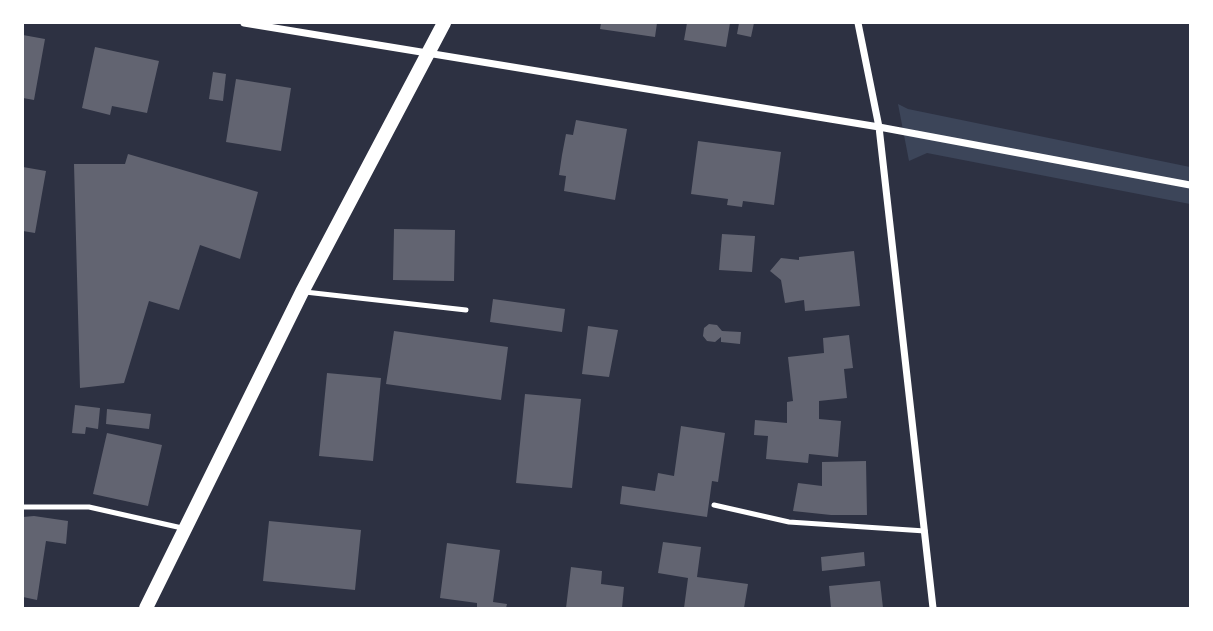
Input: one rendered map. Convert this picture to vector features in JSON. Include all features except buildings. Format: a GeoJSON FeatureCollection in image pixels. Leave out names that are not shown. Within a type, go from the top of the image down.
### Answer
{"type":"FeatureCollection","features":[{"type":"Feature","properties":{"kind":"main road"},"geometry":{"type":"LineString","coordinates":[[146,608],[302,292],[444,23]]}},
{"type":"Feature","properties":{"kind":"street"},"geometry":{"type":"LineString","coordinates":[[244,23],[879,127],[1190,185]]}},
{"type":"Feature","properties":{"kind":"street"},"geometry":{"type":"LineString","coordinates":[[858,23],[879,127],[933,608]]}},
{"type":"Feature","properties":{"kind":"lane"},"geometry":{"type":"LineString","coordinates":[[302,292],[466,310]]}},
{"type":"Feature","properties":{"kind":"lane"},"geometry":{"type":"LineString","coordinates":[[714,505],[789,522],[925,531]]}},
{"type":"Feature","properties":{"kind":"lane"},"geometry":{"type":"LineString","coordinates":[[23,507],[89,507],[185,529]]}},
{"type":"Feature","properties":{"kind":"shaded area"},"geometry":{"type":"Polygon","coordinates":[[[898,104],[908,109],[1190,167],[1190,204],[927,153],[909,161],[898,104]]]}}]}
